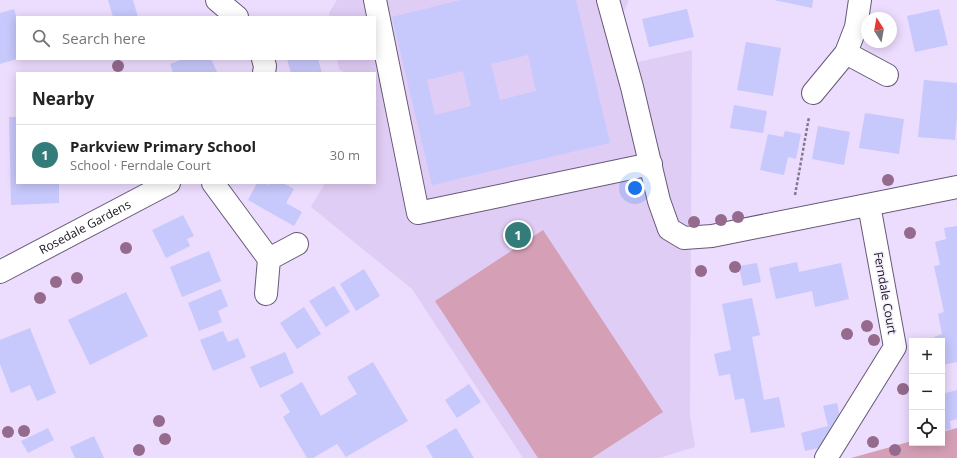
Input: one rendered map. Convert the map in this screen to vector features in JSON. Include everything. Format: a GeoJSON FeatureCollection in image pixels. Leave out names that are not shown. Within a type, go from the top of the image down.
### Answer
{"type":"FeatureCollection","features":[{"type":"Feature","properties":{"kind":"street"},"geometry":{"type":"LineString","coordinates":[[217,0],[236,16]]}},
{"type":"Feature","properties":{"kind":"street"},"geometry":{"type":"LineString","coordinates":[[375,0],[418,213],[651,164]]}},
{"type":"Feature","properties":{"kind":"street"},"geometry":{"type":"LineString","coordinates":[[608,0],[632,87],[659,201],[669,229],[684,238],[712,236],[869,206],[957,187]]}},
{"type":"Feature","properties":{"kind":"street"},"geometry":{"type":"LineString","coordinates":[[813,93],[846,53],[856,27],[860,0]]}},
{"type":"Feature","properties":{"kind":"street"},"geometry":{"type":"LineString","coordinates":[[846,53],[887,75]]}},
{"type":"Feature","properties":{"kind":"street"},"geometry":{"type":"LineString","coordinates":[[263,60],[265,66],[264,72]]}},
{"type":"Feature","properties":{"kind":"street","name":"Rosedale Gardens"},"geometry":{"type":"LineString","coordinates":[[0,272],[167,184]]}},
{"type":"Feature","properties":{"kind":"street"},"geometry":{"type":"LineString","coordinates":[[214,184],[269,259],[266,294]]}},
{"type":"Feature","properties":{"kind":"street","name":"Ferndale Court"},"geometry":{"type":"LineString","coordinates":[[826,458],[895,347],[869,206]]}},
{"type":"Feature","properties":{"kind":"street"},"geometry":{"type":"LineString","coordinates":[[269,259],[297,244]]}},
{"type":"Feature","properties":{"kind":"path"},"geometry":{"type":"LineString","coordinates":[[790,221],[813,93]]}},
{"type":"Feature","properties":{"kind":"shaded area"},"geometry":{"type":"Polygon","coordinates":[[[337,0],[629,0],[617,28],[629,64],[692,50],[690,415],[695,447],[659,458],[523,458],[412,289],[311,207],[324,184],[376,184],[376,72],[344,72],[339,69],[337,60],[376,60],[376,16],[330,16],[329,13],[337,0]]]}},
{"type":"Feature","properties":{"kind":"shaded area"},"geometry":{"type":"Polygon","coordinates":[[[543,230],[663,412],[592,458],[538,458],[435,301],[543,230]]]}},
{"type":"Feature","properties":{"kind":"shaded area"},"geometry":{"type":"Polygon","coordinates":[[[957,428],[957,458],[851,458],[909,442],[909,446],[945,446],[945,431],[957,428]]]}},
{"type":"Feature","properties":{"kind":"building"},"geometry":{"type":"Polygon","coordinates":[[[108,0],[133,0],[138,16],[113,16],[108,0]]]}},
{"type":"Feature","properties":{"kind":"building"},"geometry":{"type":"Polygon","coordinates":[[[461,0],[576,0],[610,143],[432,185],[392,17],[461,0]],[[528,55],[491,64],[500,100],[536,91],[528,55]],[[463,71],[427,80],[435,115],[471,106],[463,71]]]}},
{"type":"Feature","properties":{"kind":"building"},"geometry":{"type":"Polygon","coordinates":[[[774,0],[813,0],[812,8],[774,0]]]}},
{"type":"Feature","properties":{"kind":"building"},"geometry":{"type":"Polygon","coordinates":[[[14,9],[16,16],[16,59],[0,64],[0,13],[14,9]]]}},
{"type":"Feature","properties":{"kind":"building"},"geometry":{"type":"Polygon","coordinates":[[[687,9],[694,37],[649,47],[642,19],[687,9]]]}},
{"type":"Feature","properties":{"kind":"building"},"geometry":{"type":"Polygon","coordinates":[[[939,9],[948,45],[915,52],[907,16],[939,9]]]}},
{"type":"Feature","properties":{"kind":"building"},"geometry":{"type":"Polygon","coordinates":[[[746,42],[781,48],[773,96],[737,90],[746,42]]]}},
{"type":"Feature","properties":{"kind":"building"},"geometry":{"type":"Polygon","coordinates":[[[180,60],[211,60],[217,72],[173,72],[170,64],[180,60]]]}},
{"type":"Feature","properties":{"kind":"building"},"geometry":{"type":"Polygon","coordinates":[[[287,60],[318,60],[322,72],[291,72],[287,60]]]}},
{"type":"Feature","properties":{"kind":"building"},"geometry":{"type":"Polygon","coordinates":[[[924,80],[957,83],[955,140],[918,137],[924,80]]]}},
{"type":"Feature","properties":{"kind":"building"},"geometry":{"type":"Polygon","coordinates":[[[734,105],[767,111],[763,133],[730,128],[734,105]]]}},
{"type":"Feature","properties":{"kind":"building"},"geometry":{"type":"Polygon","coordinates":[[[865,113],[904,119],[899,154],[859,148],[865,113]]]}},
{"type":"Feature","properties":{"kind":"building"},"geometry":{"type":"Polygon","coordinates":[[[9,117],[16,117],[16,184],[59,184],[59,203],[11,205],[9,117]]]}},
{"type":"Feature","properties":{"kind":"building"},"geometry":{"type":"Polygon","coordinates":[[[818,126],[850,132],[844,165],[812,159],[818,126]]]}},
{"type":"Feature","properties":{"kind":"building"},"geometry":{"type":"Polygon","coordinates":[[[785,131],[801,134],[796,159],[788,157],[784,175],[760,170],[768,134],[783,137],[785,131]]]}},
{"type":"Feature","properties":{"kind":"building"},"geometry":{"type":"Polygon","coordinates":[[[256,184],[285,184],[294,189],[286,203],[302,212],[294,226],[248,200],[256,184]]]}},
{"type":"Feature","properties":{"kind":"building"},"geometry":{"type":"Polygon","coordinates":[[[183,215],[194,236],[187,239],[190,246],[166,258],[152,230],[183,215]]]}},
{"type":"Feature","properties":{"kind":"building"},"geometry":{"type":"Polygon","coordinates":[[[957,226],[957,362],[945,364],[945,338],[934,337],[942,334],[938,314],[944,312],[934,266],[940,265],[935,242],[946,239],[944,228],[957,226]]]}},
{"type":"Feature","properties":{"kind":"building"},"geometry":{"type":"Polygon","coordinates":[[[209,251],[221,281],[182,297],[170,267],[209,251]]]}},
{"type":"Feature","properties":{"kind":"building"},"geometry":{"type":"Polygon","coordinates":[[[797,262],[799,272],[841,263],[849,299],[815,307],[812,291],[776,299],[769,268],[797,262]]]}},
{"type":"Feature","properties":{"kind":"building"},"geometry":{"type":"Polygon","coordinates":[[[757,263],[761,282],[743,286],[739,266],[757,263]]]}},
{"type":"Feature","properties":{"kind":"building"},"geometry":{"type":"Polygon","coordinates":[[[364,269],[380,296],[356,311],[340,284],[364,269]]]}},
{"type":"Feature","properties":{"kind":"building"},"geometry":{"type":"Polygon","coordinates":[[[334,286],[350,312],[326,327],[309,301],[334,286]]]}},
{"type":"Feature","properties":{"kind":"building"},"geometry":{"type":"Polygon","coordinates":[[[221,289],[228,306],[218,311],[222,322],[199,331],[188,303],[221,289]]]}},
{"type":"Feature","properties":{"kind":"building"},"geometry":{"type":"Polygon","coordinates":[[[126,292],[148,336],[90,365],[68,320],[126,292]]]}},
{"type":"Feature","properties":{"kind":"building"},"geometry":{"type":"Polygon","coordinates":[[[752,298],[760,335],[752,337],[764,400],[779,397],[785,427],[751,433],[744,398],[735,400],[730,374],[719,376],[714,354],[731,350],[722,304],[752,298]]]}},
{"type":"Feature","properties":{"kind":"building"},"geometry":{"type":"Polygon","coordinates":[[[304,307],[321,334],[297,349],[280,323],[304,307]]]}},
{"type":"Feature","properties":{"kind":"building"},"geometry":{"type":"Polygon","coordinates":[[[30,328],[56,393],[37,401],[30,385],[11,393],[0,364],[0,340],[30,328]]]}},
{"type":"Feature","properties":{"kind":"building"},"geometry":{"type":"Polygon","coordinates":[[[223,331],[228,342],[238,338],[246,357],[213,371],[200,340],[223,331]]]}},
{"type":"Feature","properties":{"kind":"building"},"geometry":{"type":"Polygon","coordinates":[[[285,352],[294,373],[260,388],[250,367],[285,352]]]}},
{"type":"Feature","properties":{"kind":"building"},"geometry":{"type":"Polygon","coordinates":[[[373,362],[408,421],[346,457],[337,444],[313,458],[307,458],[283,417],[290,412],[280,395],[302,382],[321,416],[357,394],[347,377],[373,362]]]}},
{"type":"Feature","properties":{"kind":"building"},"geometry":{"type":"Polygon","coordinates":[[[469,384],[481,402],[457,418],[445,400],[469,384]]]}},
{"type":"Feature","properties":{"kind":"building"},"geometry":{"type":"Polygon","coordinates":[[[957,390],[957,419],[950,421],[951,429],[945,430],[945,410],[945,393],[957,390]]]}},
{"type":"Feature","properties":{"kind":"building"},"geometry":{"type":"Polygon","coordinates":[[[837,403],[841,423],[828,446],[805,451],[801,433],[828,426],[823,406],[837,403]]]}},
{"type":"Feature","properties":{"kind":"building"},"geometry":{"type":"Polygon","coordinates":[[[48,428],[54,440],[28,453],[21,441],[48,428]]]}},
{"type":"Feature","properties":{"kind":"building"},"geometry":{"type":"Polygon","coordinates":[[[456,428],[474,458],[433,458],[426,446],[456,428]]]}},
{"type":"Feature","properties":{"kind":"building"},"geometry":{"type":"Polygon","coordinates":[[[94,436],[104,458],[75,458],[70,447],[94,436]]]}},
{"type":"Feature","properties":{"kind":"place","name":"Parkview Primary School"},"geometry":{"type":"Point","coordinates":[518,235]}}]}
